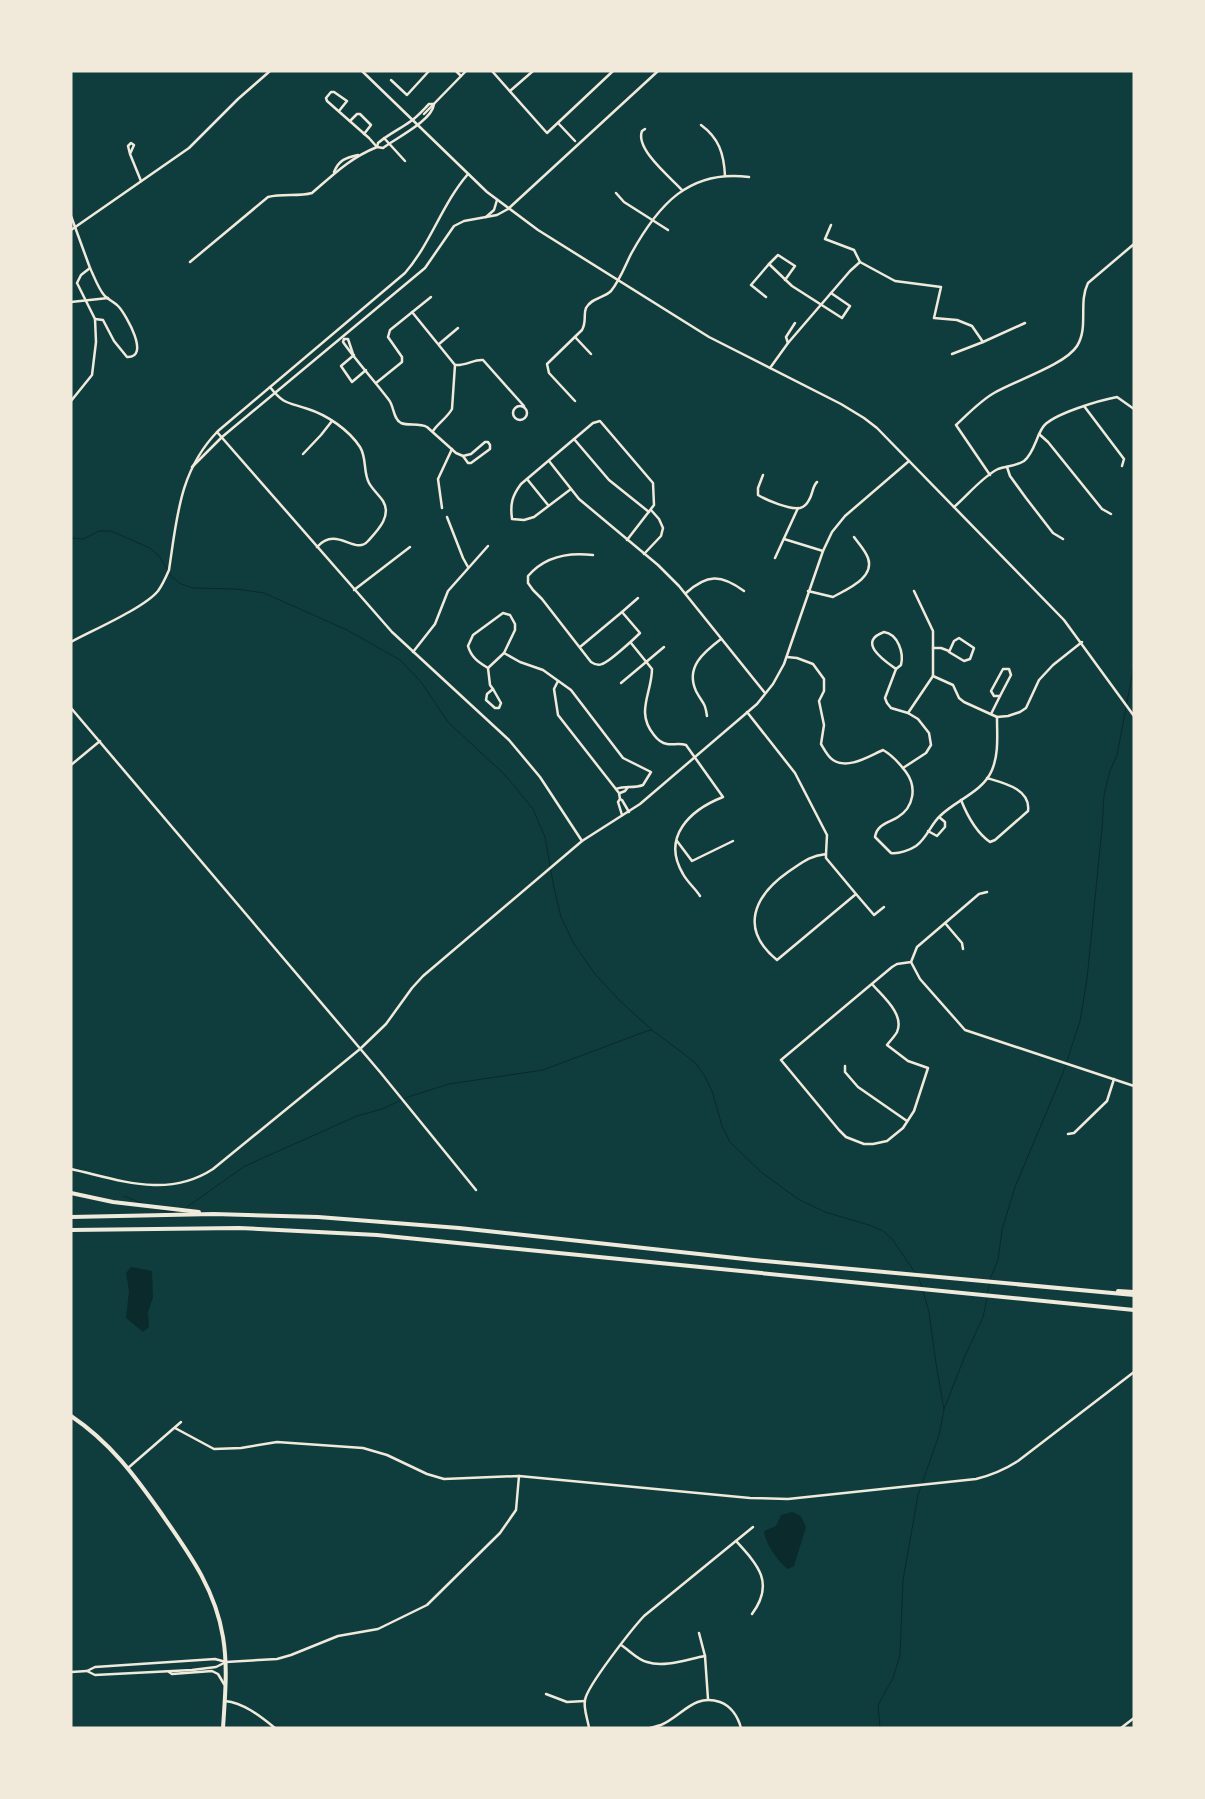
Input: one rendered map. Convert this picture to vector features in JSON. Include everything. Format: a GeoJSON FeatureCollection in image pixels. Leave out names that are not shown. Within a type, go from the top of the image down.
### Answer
{"type":"FeatureCollection","features":[{"type":"Feature","properties":{"kind":"highway"},"geometry":{"type":"LineString","coordinates":[[71,1193],[113,1202],[214,1214]]}},
{"type":"Feature","properties":{"kind":"highway"},"geometry":{"type":"LineString","coordinates":[[71,1217],[214,1214],[318,1217],[460,1228],[744,1259],[1081,1290],[1134,1293]]}},
{"type":"Feature","properties":{"kind":"highway"},"geometry":{"type":"LineString","coordinates":[[71,1231],[239,1228],[377,1235],[1134,1310]]}},
{"type":"Feature","properties":{"kind":"highway"},"geometry":{"type":"LineString","coordinates":[[71,1416],[100,1438],[128,1468],[188,1550],[203,1575],[219,1616],[223,1638],[226,1662],[223,1728]]}},
{"type":"Feature","properties":{"kind":"street"},"geometry":{"type":"LineString","coordinates":[[71,230],[189,148],[232,105],[270,71]]}},
{"type":"Feature","properties":{"kind":"street"},"geometry":{"type":"LineString","coordinates":[[362,71],[468,174],[498,200],[538,230],[708,337],[857,413],[877,428],[1052,607],[1082,642],[1134,716]]}},
{"type":"Feature","properties":{"kind":"street"},"geometry":{"type":"LineString","coordinates":[[391,80],[407,94],[429,71]]}},
{"type":"Feature","properties":{"kind":"street"},"geometry":{"type":"LineString","coordinates":[[456,71],[461,76]]}},
{"type":"Feature","properties":{"kind":"street"},"geometry":{"type":"LineString","coordinates":[[377,147],[378,142],[433,108],[434,104],[466,71]]}},
{"type":"Feature","properties":{"kind":"street"},"geometry":{"type":"LineString","coordinates":[[492,71],[547,134],[613,71]]}},
{"type":"Feature","properties":{"kind":"street"},"geometry":{"type":"LineString","coordinates":[[510,91],[533,71]]}},
{"type":"Feature","properties":{"kind":"street"},"geometry":{"type":"LineString","coordinates":[[190,470],[222,438],[425,268],[454,226],[464,221],[497,215],[508,208],[658,71]]}},
{"type":"Feature","properties":{"kind":"street"},"geometry":{"type":"LineString","coordinates":[[340,112],[346,102],[334,92],[331,92],[326,98],[327,100],[377,147]]}},
{"type":"Feature","properties":{"kind":"street"},"geometry":{"type":"LineString","coordinates":[[333,175],[341,160],[346,157],[377,147],[383,148],[418,125],[429,104],[434,104]]}},
{"type":"Feature","properties":{"kind":"street"},"geometry":{"type":"LineString","coordinates":[[350,121],[357,114],[360,114],[371,125],[364,134]]}},
{"type":"Feature","properties":{"kind":"street"},"geometry":{"type":"LineString","coordinates":[[558,123],[575,141]]}},
{"type":"Feature","properties":{"kind":"street"},"geometry":{"type":"LineString","coordinates":[[701,125],[712,134],[720,146],[724,159],[725,176]]}},
{"type":"Feature","properties":{"kind":"street"},"geometry":{"type":"LineString","coordinates":[[645,129],[640,134],[644,149],[682,190]]}},
{"type":"Feature","properties":{"kind":"street"},"geometry":{"type":"LineString","coordinates":[[384,138],[405,162]]}},
{"type":"Feature","properties":{"kind":"street"},"geometry":{"type":"LineString","coordinates":[[130,154],[140,181]]}},
{"type":"Feature","properties":{"kind":"street"},"geometry":{"type":"LineString","coordinates":[[190,262],[268,197],[312,192],[359,154]]}},
{"type":"Feature","properties":{"kind":"street"},"geometry":{"type":"LineString","coordinates":[[71,642],[142,604],[158,591],[169,570],[181,496],[190,470],[202,448],[217,432],[405,273],[424,248],[455,190],[468,174]]}},
{"type":"Feature","properties":{"kind":"street"},"geometry":{"type":"LineString","coordinates":[[575,401],[549,374],[546,367],[549,360],[585,325],[585,310],[588,306],[610,292],[630,255],[665,204],[682,190],[701,180],[725,176],[749,177]]}},
{"type":"Feature","properties":{"kind":"street"},"geometry":{"type":"LineString","coordinates":[[616,193],[624,202],[668,230]]}},
{"type":"Feature","properties":{"kind":"street"},"geometry":{"type":"LineString","coordinates":[[485,218],[494,210],[498,200]]}},
{"type":"Feature","properties":{"kind":"street"},"geometry":{"type":"LineString","coordinates":[[71,216],[90,268],[104,295],[118,306],[136,340],[138,351],[131,357],[127,357],[114,342],[103,320],[96,319]]}},
{"type":"Feature","properties":{"kind":"street"},"geometry":{"type":"LineString","coordinates":[[831,225],[825,239],[854,250],[860,262],[895,281],[941,287],[934,318],[957,320],[972,326],[983,342]]}},
{"type":"Feature","properties":{"kind":"street"},"geometry":{"type":"LineString","coordinates":[[990,475],[956,425],[993,393],[1059,362],[1076,347],[1083,331],[1084,291],[1088,283],[1134,244]]}},
{"type":"Feature","properties":{"kind":"street"},"geometry":{"type":"LineString","coordinates":[[766,297],[750,285],[778,255],[795,266],[786,280]]}},
{"type":"Feature","properties":{"kind":"street"},"geometry":{"type":"LineString","coordinates":[[770,368],[788,343],[860,262]]}},
{"type":"Feature","properties":{"kind":"street"},"geometry":{"type":"LineString","coordinates":[[769,264],[792,286],[842,318],[850,306],[831,293]]}},
{"type":"Feature","properties":{"kind":"street"},"geometry":{"type":"LineString","coordinates":[[71,401],[92,375],[96,342],[96,319],[77,283],[81,275],[90,268]]}},
{"type":"Feature","properties":{"kind":"street"},"geometry":{"type":"LineString","coordinates":[[376,383],[402,362],[402,357],[389,339],[388,334],[390,330],[431,297]]}},
{"type":"Feature","properties":{"kind":"street"},"geometry":{"type":"LineString","coordinates":[[71,302],[86,302],[108,298]]}},
{"type":"Feature","properties":{"kind":"street"},"geometry":{"type":"LineString","coordinates":[[412,312],[455,365],[452,409],[437,424],[433,431]]}},
{"type":"Feature","properties":{"kind":"street"},"geometry":{"type":"LineString","coordinates":[[788,343],[786,337],[795,323]]}},
{"type":"Feature","properties":{"kind":"street"},"geometry":{"type":"LineString","coordinates":[[952,354],[1025,323]]}},
{"type":"Feature","properties":{"kind":"street"},"geometry":{"type":"LineString","coordinates":[[439,344],[458,328]]}},
{"type":"Feature","properties":{"kind":"street"},"geometry":{"type":"LineString","coordinates":[[574,337],[592,354]]}},
{"type":"Feature","properties":{"kind":"street"},"geometry":{"type":"LineString","coordinates":[[354,355],[348,339],[344,338],[343,342],[391,402],[399,422],[422,424],[433,431],[468,463],[471,463],[490,449],[490,445],[488,442],[485,442],[470,454],[462,456]]}},
{"type":"Feature","properties":{"kind":"street"},"geometry":{"type":"LineString","coordinates":[[354,355],[340,366],[352,382],[366,370]]}},
{"type":"Feature","properties":{"kind":"street"},"geometry":{"type":"LineString","coordinates":[[455,365],[465,365],[483,360],[524,406],[527,411],[526,417],[522,420],[516,419],[512,415],[513,409],[518,406],[524,406]]}},
{"type":"Feature","properties":{"kind":"street"},"geometry":{"type":"LineString","coordinates":[[270,387],[285,403],[310,409],[332,420],[348,433],[364,455],[369,482],[386,507],[384,520],[365,544],[358,546],[342,540],[328,538],[317,547]]}},
{"type":"Feature","properties":{"kind":"street"},"geometry":{"type":"LineString","coordinates":[[954,507],[990,475],[1000,469],[1025,460],[1030,454],[1044,425],[1051,420],[1084,406],[1117,397],[1134,409]]}},
{"type":"Feature","properties":{"kind":"street"},"geometry":{"type":"LineString","coordinates":[[1084,406],[1124,459],[1122,466]]}},
{"type":"Feature","properties":{"kind":"street"},"geometry":{"type":"LineString","coordinates":[[303,454],[332,420]]}},
{"type":"Feature","properties":{"kind":"street"},"geometry":{"type":"LineString","coordinates":[[571,489],[530,520],[512,519],[510,505],[514,494],[521,484],[593,423],[600,422],[610,431],[654,483],[654,505],[627,540]]}},
{"type":"Feature","properties":{"kind":"street"},"geometry":{"type":"LineString","coordinates":[[217,432],[392,632],[509,740],[540,777],[582,841]]}},
{"type":"Feature","properties":{"kind":"street"},"geometry":{"type":"LineString","coordinates":[[1039,434],[1048,442],[1102,509],[1111,514]]}},
{"type":"Feature","properties":{"kind":"street"},"geometry":{"type":"LineString","coordinates":[[574,439],[609,480],[659,519],[663,528],[661,536],[644,554]]}},
{"type":"Feature","properties":{"kind":"street"},"geometry":{"type":"LineString","coordinates":[[442,508],[438,479],[452,449]]}},
{"type":"Feature","properties":{"kind":"street"},"geometry":{"type":"LineString","coordinates":[[549,461],[579,499],[658,565],[685,594],[766,694]]}},
{"type":"Feature","properties":{"kind":"street"},"geometry":{"type":"LineString","coordinates":[[71,1169],[143,1185],[177,1184],[196,1178],[213,1169],[360,1049],[386,1024],[423,976],[582,841],[640,804],[766,694],[787,657],[808,591],[832,532],[845,516],[909,461]]}},
{"type":"Feature","properties":{"kind":"street"},"geometry":{"type":"LineString","coordinates":[[1007,467],[1010,476],[1052,533],[1063,539]]}},
{"type":"Feature","properties":{"kind":"street"},"geometry":{"type":"LineString","coordinates":[[762,475],[758,494],[768,502],[798,508],[803,507],[808,501],[813,488],[818,482]]}},
{"type":"Feature","properties":{"kind":"street"},"geometry":{"type":"LineString","coordinates":[[527,479],[548,505]]}},
{"type":"Feature","properties":{"kind":"street"},"geometry":{"type":"LineString","coordinates":[[775,558],[798,508]]}},
{"type":"Feature","properties":{"kind":"street"},"geometry":{"type":"LineString","coordinates":[[447,517],[468,567]]}},
{"type":"Feature","properties":{"kind":"street"},"geometry":{"type":"LineString","coordinates":[[808,591],[833,597],[855,585],[866,574],[870,565],[867,556],[854,537]]}},
{"type":"Feature","properties":{"kind":"street"},"geometry":{"type":"LineString","coordinates":[[784,539],[823,551]]}},
{"type":"Feature","properties":{"kind":"street"},"geometry":{"type":"LineString","coordinates":[[413,652],[435,624],[448,591],[488,546]]}},
{"type":"Feature","properties":{"kind":"street"},"geometry":{"type":"LineString","coordinates":[[354,590],[410,547]]}},
{"type":"Feature","properties":{"kind":"street"},"geometry":{"type":"LineString","coordinates":[[593,555],[561,556],[536,567],[528,576],[528,583],[591,662],[596,665],[602,664],[640,633],[622,612]]}},
{"type":"Feature","properties":{"kind":"street"},"geometry":{"type":"LineString","coordinates":[[685,594],[697,583],[706,579],[727,580],[744,591]]}},
{"type":"Feature","properties":{"kind":"street"},"geometry":{"type":"LineString","coordinates":[[908,712],[933,676],[933,631],[914,591]]}},
{"type":"Feature","properties":{"kind":"street"},"geometry":{"type":"LineString","coordinates":[[580,647],[638,598]]}},
{"type":"Feature","properties":{"kind":"street"},"geometry":{"type":"LineString","coordinates":[[503,613],[510,615],[516,624],[514,630],[504,653],[488,668],[475,660],[468,646],[473,635],[503,613]]}},
{"type":"Feature","properties":{"kind":"street"},"geometry":{"type":"LineString","coordinates":[[896,669],[877,655],[874,650],[874,638],[878,634],[890,633],[902,653],[901,665],[896,669],[885,698],[890,708],[908,712],[918,718],[926,728],[931,745],[926,753],[903,768]]}},
{"type":"Feature","properties":{"kind":"street"},"geometry":{"type":"LineString","coordinates":[[934,648],[941,648],[964,661],[970,659],[974,648],[959,638],[954,642],[949,652]]}},
{"type":"Feature","properties":{"kind":"street"},"geometry":{"type":"LineString","coordinates":[[707,716],[705,705],[693,684],[694,670],[702,654],[721,639]]}},
{"type":"Feature","properties":{"kind":"street"},"geometry":{"type":"LineString","coordinates":[[933,676],[953,685],[959,698],[997,717],[1008,716],[1026,708],[1039,680],[1053,665],[1082,642]]}},
{"type":"Feature","properties":{"kind":"street"},"geometry":{"type":"LineString","coordinates":[[630,643],[652,669],[645,704],[645,716],[649,728],[661,742],[686,745],[696,756],[723,797],[706,804],[692,815],[680,829],[676,840],[678,864],[690,885],[700,896]]}},
{"type":"Feature","properties":{"kind":"street"},"geometry":{"type":"LineString","coordinates":[[621,682],[664,647]]}},
{"type":"Feature","properties":{"kind":"street"},"geometry":{"type":"LineString","coordinates":[[504,653],[520,662],[543,670],[571,690],[623,758],[651,772],[643,785],[628,787],[624,785],[616,789]]}},
{"type":"Feature","properties":{"kind":"street"},"geometry":{"type":"LineString","coordinates":[[787,657],[797,658],[813,664],[824,679],[824,691],[818,701],[824,725],[820,744],[832,760],[850,763],[883,750],[889,753],[911,779],[913,795],[911,801],[901,815],[876,830],[876,836],[888,851],[894,854],[916,846],[923,840],[939,817],[983,784],[991,771],[998,750],[997,717]]}},
{"type":"Feature","properties":{"kind":"street"},"geometry":{"type":"LineString","coordinates":[[488,668],[490,685],[493,689],[500,699],[499,708],[494,708],[486,700],[487,694],[493,689]]}},
{"type":"Feature","properties":{"kind":"street"},"geometry":{"type":"LineString","coordinates":[[991,714],[1011,675],[1009,669],[1003,669],[991,691],[994,696],[1000,696]]}},
{"type":"Feature","properties":{"kind":"street"},"geometry":{"type":"LineString","coordinates":[[558,681],[554,689],[558,715],[619,793],[620,799],[618,802],[622,815]]}},
{"type":"Feature","properties":{"kind":"street"},"geometry":{"type":"LineString","coordinates":[[71,708],[360,1049],[476,1190]]}},
{"type":"Feature","properties":{"kind":"street"},"geometry":{"type":"LineString","coordinates":[[747,712],[795,773],[827,835],[826,858],[874,915],[884,907]]}},
{"type":"Feature","properties":{"kind":"street"},"geometry":{"type":"LineString","coordinates":[[71,765],[100,741]]}},
{"type":"Feature","properties":{"kind":"street"},"geometry":{"type":"LineString","coordinates":[[961,800],[966,813],[984,838],[990,842],[995,840],[1028,811],[1029,805],[1023,794],[1008,784],[987,778]]}},
{"type":"Feature","properties":{"kind":"street"},"geometry":{"type":"LineString","coordinates":[[619,793],[625,791],[628,787]]}},
{"type":"Feature","properties":{"kind":"street"},"geometry":{"type":"LineString","coordinates":[[620,799],[628,812]]}},
{"type":"Feature","properties":{"kind":"street"},"geometry":{"type":"LineString","coordinates":[[928,831],[937,836],[946,827],[945,822],[939,817]]}},
{"type":"Feature","properties":{"kind":"street"},"geometry":{"type":"LineString","coordinates":[[676,840],[692,861],[733,841]]}},
{"type":"Feature","properties":{"kind":"street"},"geometry":{"type":"LineString","coordinates":[[826,854],[814,855],[803,860],[779,878],[759,901],[754,918],[758,936],[764,947],[777,960],[856,894]]}},
{"type":"Feature","properties":{"kind":"street"},"geometry":{"type":"LineString","coordinates":[[987,892],[978,894],[916,947],[911,962],[920,979],[965,1030],[1134,1086]]}},
{"type":"Feature","properties":{"kind":"street"},"geometry":{"type":"LineString","coordinates":[[945,923],[962,943],[963,949]]}},
{"type":"Feature","properties":{"kind":"street"},"geometry":{"type":"LineString","coordinates":[[872,984],[897,1014],[899,1022],[897,1033],[887,1045],[908,1061],[928,1068],[914,1110],[907,1121],[896,1135],[887,1141],[873,1144],[854,1141],[839,1130],[781,1060],[892,967],[911,962]]}},
{"type":"Feature","properties":{"kind":"street"},"geometry":{"type":"LineString","coordinates":[[845,1066],[845,1072],[858,1087],[907,1121]]}},
{"type":"Feature","properties":{"kind":"street"},"geometry":{"type":"LineString","coordinates":[[1068,1134],[1074,1132],[1104,1105],[1110,1095],[1114,1079]]}},
{"type":"Feature","properties":{"kind":"street"},"geometry":{"type":"LineString","coordinates":[[175,1428],[214,1449],[241,1448],[277,1442],[364,1448],[387,1455],[427,1474],[444,1479],[519,1476],[750,1498],[800,1498],[976,1479],[1006,1469],[1134,1372]]}},
{"type":"Feature","properties":{"kind":"street"},"geometry":{"type":"LineString","coordinates":[[128,1468],[182,1422]]}},
{"type":"Feature","properties":{"kind":"street"},"geometry":{"type":"LineString","coordinates":[[71,1672],[87,1671],[95,1667],[215,1660],[226,1662],[277,1659],[292,1655],[338,1636],[378,1629],[426,1605],[500,1533],[516,1510],[519,1476]]}},
{"type":"Feature","properties":{"kind":"street"},"geometry":{"type":"LineString","coordinates":[[589,1728],[585,1701],[591,1687],[644,1616],[753,1527]]}},
{"type":"Feature","properties":{"kind":"street"},"geometry":{"type":"LineString","coordinates":[[736,1541],[762,1574],[763,1595],[752,1614]]}},
{"type":"Feature","properties":{"kind":"street"},"geometry":{"type":"LineString","coordinates":[[699,1633],[705,1656],[708,1699]]}},
{"type":"Feature","properties":{"kind":"street"},"geometry":{"type":"LineString","coordinates":[[621,1645],[646,1662],[654,1664],[705,1656]]}},
{"type":"Feature","properties":{"kind":"street"},"geometry":{"type":"LineString","coordinates":[[87,1671],[95,1675],[168,1671],[216,1667],[226,1662]]}},
{"type":"Feature","properties":{"kind":"street"},"geometry":{"type":"LineString","coordinates":[[168,1671],[172,1674],[212,1671],[218,1674],[226,1688]]}},
{"type":"Feature","properties":{"kind":"street"},"geometry":{"type":"LineString","coordinates":[[546,1694],[567,1702],[585,1701]]}},
{"type":"Feature","properties":{"kind":"street"},"geometry":{"type":"LineString","coordinates":[[650,1728],[662,1726],[696,1702],[708,1699],[727,1704],[738,1718],[742,1728]]}},
{"type":"Feature","properties":{"kind":"street"},"geometry":{"type":"LineString","coordinates":[[225,1701],[235,1702],[276,1728]]}},
{"type":"Feature","properties":{"kind":"street"},"geometry":{"type":"LineString","coordinates":[[1121,1728],[1134,1718]]}},
{"type":"Feature","properties":{"kind":"water"},"geometry":{"type":"Polygon","coordinates":[[[131,1267],[152,1271],[153,1297],[148,1312],[149,1327],[143,1332],[126,1318],[129,1291],[126,1273],[131,1267]]]}},
{"type":"Feature","properties":{"kind":"water"},"geometry":{"type":"Polygon","coordinates":[[[792,1512],[801,1516],[806,1527],[794,1566],[788,1569],[773,1552],[764,1531],[776,1526],[781,1515],[792,1512]]]}},
{"type":"Feature","properties":{"kind":"waterway"},"geometry":{"type":"LineString","coordinates":[[71,538],[83,539],[99,531],[111,531],[150,548],[159,556],[172,577],[181,584],[193,588],[236,589],[264,593],[347,630],[400,660],[421,682],[448,722],[506,776],[533,809],[545,837],[561,917],[574,944],[595,974],[620,1001],[652,1030],[697,1065],[712,1091],[722,1126],[730,1142],[761,1172],[798,1199],[825,1212],[883,1231],[892,1239],[916,1274]]}},
{"type":"Feature","properties":{"kind":"waterway"},"geometry":{"type":"LineString","coordinates":[[987,1294],[998,1260],[1002,1230],[1015,1187],[1063,1073],[1080,1021],[1087,979],[1104,795],[1110,771],[1117,755],[1134,665]]}},
{"type":"Feature","properties":{"kind":"waterway"},"geometry":{"type":"LineString","coordinates":[[184,1209],[245,1166],[357,1116],[382,1109],[408,1097],[449,1084],[543,1070],[652,1030]]}},
{"type":"Feature","properties":{"kind":"waterway"},"geometry":{"type":"LineString","coordinates":[[124,1196],[144,1204]]}},
{"type":"Feature","properties":{"kind":"waterway"},"geometry":{"type":"LineString","coordinates":[[157,1209],[170,1212],[175,1211]]}},
{"type":"Feature","properties":{"kind":"waterway"},"geometry":{"type":"LineString","coordinates":[[918,1277],[922,1287]]}},
{"type":"Feature","properties":{"kind":"waterway"},"geometry":{"type":"LineString","coordinates":[[923,1291],[929,1312],[944,1409]]}},
{"type":"Feature","properties":{"kind":"waterway"},"geometry":{"type":"LineString","coordinates":[[880,1728],[878,1705],[893,1678],[900,1655],[903,1580],[918,1495],[939,1435],[944,1409],[983,1317],[987,1298]]}}]}
